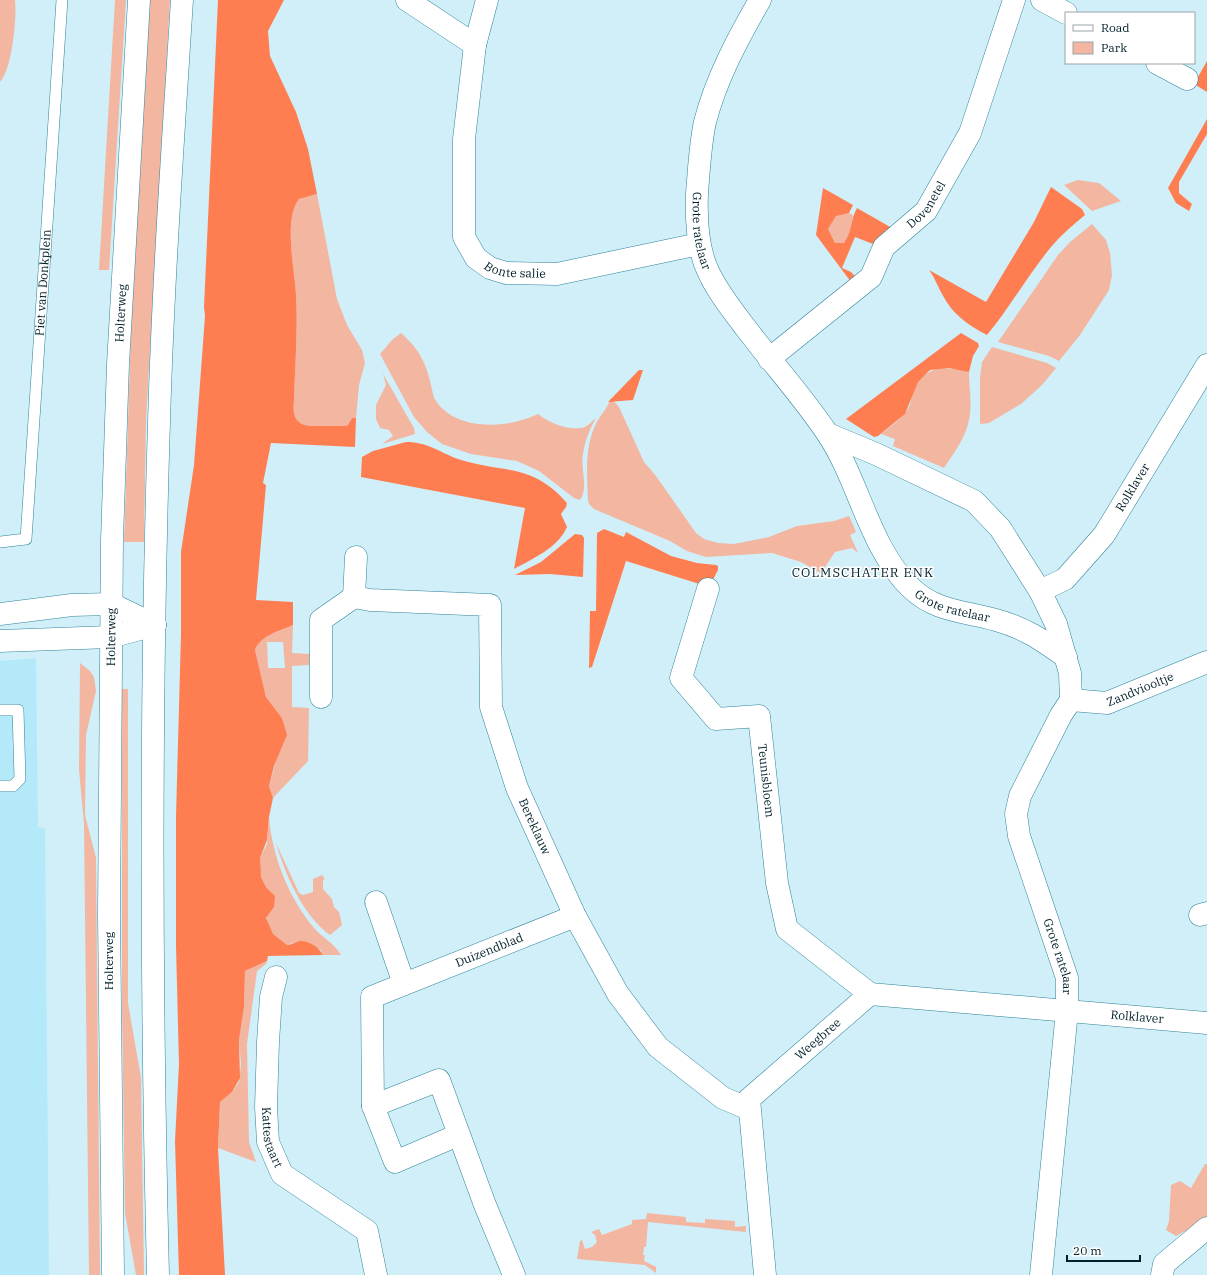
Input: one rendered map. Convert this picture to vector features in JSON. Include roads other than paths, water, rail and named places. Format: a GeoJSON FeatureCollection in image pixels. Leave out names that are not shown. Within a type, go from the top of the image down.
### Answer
{"type":"FeatureCollection","features":[{"type":"Feature","properties":{"kind":"street","name":"Holterweg"},"geometry":{"type":"LineString","coordinates":[[113,1275],[109,947],[110,637],[118,364],[139,0]]}},
{"type":"Feature","properties":{"kind":"street"},"geometry":{"type":"LineString","coordinates":[[158,1275],[153,879],[155,625],[159,418],[182,0]]}},
{"type":"Feature","properties":{"kind":"street"},"geometry":{"type":"LineString","coordinates":[[406,0],[476,45]]}},
{"type":"Feature","properties":{"kind":"street","name":"Bonte salie"},"geometry":{"type":"LineString","coordinates":[[487,0],[476,45],[464,139],[464,237],[476,258],[490,268],[506,273],[557,274],[700,244]]}},
{"type":"Feature","properties":{"kind":"street","name":"Grote ratelaar"},"geometry":{"type":"LineString","coordinates":[[760,0],[738,37],[705,122],[698,171],[697,194],[700,244],[707,270],[718,289],[769,359],[828,434],[848,471],[883,551],[910,587],[930,603],[960,613],[996,620],[1031,632],[1066,657]]}},
{"type":"Feature","properties":{"kind":"street","name":"Dovenetel"},"geometry":{"type":"LineString","coordinates":[[769,359],[871,277],[884,246],[926,211],[970,133],[1014,0]]}},
{"type":"Feature","properties":{"kind":"street"},"geometry":{"type":"LineString","coordinates":[[1042,0],[1065,12]]}},
{"type":"Feature","properties":{"kind":"street"},"geometry":{"type":"LineString","coordinates":[[1159,64],[1187,79]]}},
{"type":"Feature","properties":{"kind":"street","name":"Rolklaver"},"geometry":{"type":"LineString","coordinates":[[1040,591],[1065,579],[1104,535],[1207,366]]}},
{"type":"Feature","properties":{"kind":"street","name":"Grote ratelaar"},"geometry":{"type":"LineString","coordinates":[[828,434],[884,458],[974,501],[1000,528],[1040,591],[1056,624],[1066,657],[1070,673],[1071,700],[1061,715],[1020,796],[1016,814],[1019,836],[1067,978],[1067,1011],[1041,1275]]}},
{"type":"Feature","properties":{"kind":"street"},"geometry":{"type":"LineString","coordinates":[[321,697],[322,620],[354,597],[356,557]]}},
{"type":"Feature","properties":{"kind":"street","name":"Teunisbloem"},"geometry":{"type":"LineString","coordinates":[[708,589],[681,678],[716,719],[759,716],[777,883],[787,929],[870,994]]}},
{"type":"Feature","properties":{"kind":"street","name":"Bereklauw"},"geometry":{"type":"LineString","coordinates":[[354,597],[370,600],[490,605],[491,707],[517,788],[575,916],[618,994],[658,1047],[723,1098],[749,1109]]}},
{"type":"Feature","properties":{"kind":"street"},"geometry":{"type":"LineString","coordinates":[[0,614],[72,605],[111,604],[155,625]]}},
{"type":"Feature","properties":{"kind":"street"},"geometry":{"type":"LineString","coordinates":[[0,641],[110,637],[155,625]]}},
{"type":"Feature","properties":{"kind":"street","name":"Zandviooltje"},"geometry":{"type":"LineString","coordinates":[[1071,700],[1107,703],[1207,662]]}},
{"type":"Feature","properties":{"kind":"street"},"geometry":{"type":"LineString","coordinates":[[376,902],[404,984]]}},
{"type":"Feature","properties":{"kind":"street","name":"Duizendblad"},"geometry":{"type":"LineString","coordinates":[[458,1135],[395,1162],[374,1106],[372,997],[575,916]]}},
{"type":"Feature","properties":{"kind":"street","name":"Kattestaart"},"geometry":{"type":"LineString","coordinates":[[276,977],[271,997],[268,1042],[266,1107],[268,1142],[282,1174],[367,1231],[376,1275]]}},
{"type":"Feature","properties":{"kind":"street"},"geometry":{"type":"LineString","coordinates":[[870,994],[1067,1011]]}},
{"type":"Feature","properties":{"kind":"street","name":"Weegbree"},"geometry":{"type":"LineString","coordinates":[[749,1109],[749,1099],[870,994]]}},
{"type":"Feature","properties":{"kind":"street","name":"Rolklaver"},"geometry":{"type":"LineString","coordinates":[[1067,1011],[1207,1023]]}},
{"type":"Feature","properties":{"kind":"street"},"geometry":{"type":"LineString","coordinates":[[374,1106],[439,1080],[458,1135],[514,1275]]}},
{"type":"Feature","properties":{"kind":"street"},"geometry":{"type":"LineString","coordinates":[[749,1109],[765,1275]]}},
{"type":"Feature","properties":{"kind":"street"},"geometry":{"type":"LineString","coordinates":[[1162,1275],[1164,1264],[1207,1228]]}},
{"type":"Feature","properties":{"kind":"lane","name":"Piet van Donkplein"},"geometry":{"type":"LineString","coordinates":[[0,542],[26,539],[62,0]]}},
{"type":"Feature","properties":{"kind":"lane"},"geometry":{"type":"LineString","coordinates":[[0,710],[18,710],[20,779],[13,786],[0,786]]}},
{"type":"Feature","properties":{"kind":"district","name":"COLMSCHATER ENK"},"geometry":{"type":"Point","coordinates":[863,572]}}]}
